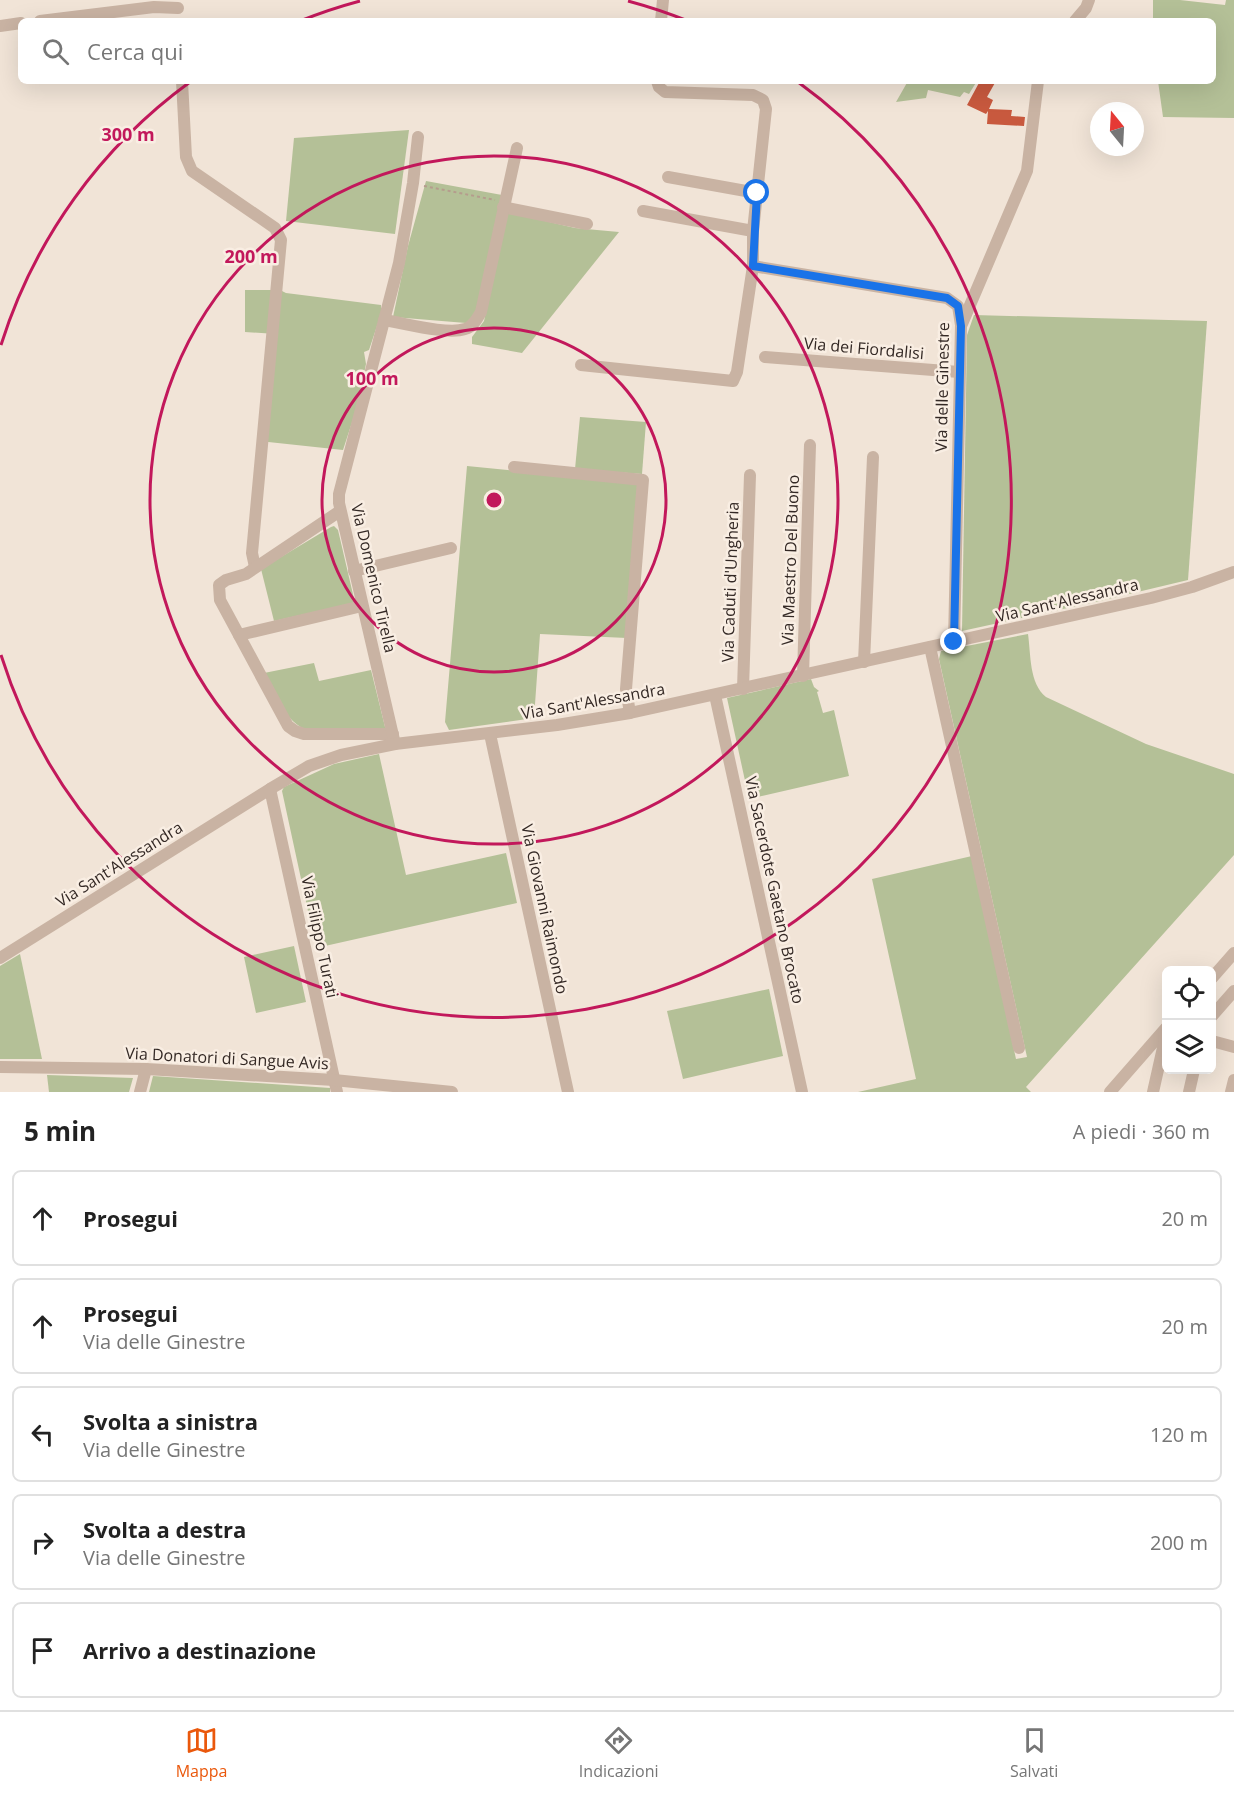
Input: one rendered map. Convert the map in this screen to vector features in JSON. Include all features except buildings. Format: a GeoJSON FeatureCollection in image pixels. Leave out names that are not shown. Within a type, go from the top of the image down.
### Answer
{"type":"FeatureCollection","features":[{"type":"Feature","properties":{"kind":"street"},"geometry":{"type":"LineString","coordinates":[[661,18],[663,0]]}},
{"type":"Feature","properties":{"kind":"street"},"geometry":{"type":"LineString","coordinates":[[1077,18],[1086,8],[1089,0]]}},
{"type":"Feature","properties":{"kind":"street"},"geometry":{"type":"LineString","coordinates":[[64,18],[153,7],[179,10]]}},
{"type":"Feature","properties":{"kind":"street"},"geometry":{"type":"LineString","coordinates":[[0,26],[18,23]]}},
{"type":"Feature","properties":{"kind":"street"},"geometry":{"type":"LineString","coordinates":[[182,84],[188,165],[192,171],[275,228],[282,240],[252,553],[255,567]]}},
{"type":"Feature","properties":{"kind":"street"},"geometry":{"type":"LineString","coordinates":[[581,365],[733,381],[737,372],[753,266],[753,231],[766,109],[763,100],[753,94],[665,92],[659,84]]}},
{"type":"Feature","properties":{"kind":"street"},"geometry":{"type":"LineString","coordinates":[[961,326],[1027,171],[1038,84]]}},
{"type":"Feature","properties":{"kind":"street","name":"Via Domenico Tirella"},"geometry":{"type":"LineString","coordinates":[[394,739],[340,511],[339,494],[399,263],[413,183],[418,137]]}},
{"type":"Feature","properties":{"kind":"street"},"geometry":{"type":"LineString","coordinates":[[384,320],[450,331],[466,329],[475,321],[481,312],[517,148]]}},
{"type":"Feature","properties":{"kind":"street"},"geometry":{"type":"LineString","coordinates":[[668,177],[757,193]]}},
{"type":"Feature","properties":{"kind":"street"},"geometry":{"type":"LineString","coordinates":[[504,205],[587,224]]}},
{"type":"Feature","properties":{"kind":"street"},"geometry":{"type":"LineString","coordinates":[[643,211],[753,231]]}},
{"type":"Feature","properties":{"kind":"street","name":"Via delle Ginestre"},"geometry":{"type":"LineString","coordinates":[[753,266],[947,298],[958,306],[961,326],[954,642]]}},
{"type":"Feature","properties":{"kind":"street","name":"Via dei Fiordalisi"},"geometry":{"type":"LineString","coordinates":[[765,357],[959,372]]}},
{"type":"Feature","properties":{"kind":"street","name":"Via Maestro Del Buono"},"geometry":{"type":"LineString","coordinates":[[802,676],[810,446]]}},
{"type":"Feature","properties":{"kind":"street"},"geometry":{"type":"LineString","coordinates":[[864,662],[873,457]]}},
{"type":"Feature","properties":{"kind":"street"},"geometry":{"type":"LineString","coordinates":[[514,467],[643,480],[626,689],[630,713]]}},
{"type":"Feature","properties":{"kind":"street","name":"Via Caduti d'Ungheria"},"geometry":{"type":"LineString","coordinates":[[743,689],[750,476]]}},
{"type":"Feature","properties":{"kind":"street"},"geometry":{"type":"LineString","coordinates":[[340,511],[246,574],[226,580],[219,585],[220,600],[288,726],[304,734],[394,739]]}},
{"type":"Feature","properties":{"kind":"street"},"geometry":{"type":"LineString","coordinates":[[354,571],[451,548]]}},
{"type":"Feature","properties":{"kind":"street","name":"Via Sant'Alessandra"},"geometry":{"type":"LineString","coordinates":[[0,958],[270,789],[309,766],[341,755],[394,739],[490,734],[630,713],[1151,598],[1234,572]]}},
{"type":"Feature","properties":{"kind":"street"},"geometry":{"type":"LineString","coordinates":[[239,635],[362,606]]}},
{"type":"Feature","properties":{"kind":"street"},"geometry":{"type":"LineString","coordinates":[[930,647],[1019,1048]]}},
{"type":"Feature","properties":{"kind":"street","name":"Via Sacerdote Gaetano Brocato"},"geometry":{"type":"LineString","coordinates":[[715,695],[802,1092]]}},
{"type":"Feature","properties":{"kind":"street","name":"Via Giovanni Raimondo"},"geometry":{"type":"LineString","coordinates":[[490,734],[568,1092]]}},
{"type":"Feature","properties":{"kind":"street","name":"Via Filippo Turati"},"geometry":{"type":"LineString","coordinates":[[270,789],[335,1086]]}},
{"type":"Feature","properties":{"kind":"street"},"geometry":{"type":"LineString","coordinates":[[1216,973],[1234,953]]}},
{"type":"Feature","properties":{"kind":"street"},"geometry":{"type":"LineString","coordinates":[[1216,1011],[1234,991]]}},
{"type":"Feature","properties":{"kind":"street"},"geometry":{"type":"LineString","coordinates":[[1110,1092],[1162,1034]]}},
{"type":"Feature","properties":{"kind":"street"},"geometry":{"type":"LineString","coordinates":[[1216,1042],[1234,1047]]}},
{"type":"Feature","properties":{"kind":"street"},"geometry":{"type":"LineString","coordinates":[[1153,1092],[1162,1055]]}},
{"type":"Feature","properties":{"kind":"street","name":"Via Donatori di Sangue Avis"},"geometry":{"type":"LineString","coordinates":[[0,1067],[146,1069],[335,1086],[452,1092]]}},
{"type":"Feature","properties":{"kind":"street"},"geometry":{"type":"LineString","coordinates":[[140,1092],[146,1069]]}},
{"type":"Feature","properties":{"kind":"street"},"geometry":{"type":"LineString","coordinates":[[1189,1092],[1193,1074]]}},
{"type":"Feature","properties":{"kind":"street"},"geometry":{"type":"LineString","coordinates":[[1231,1092],[1234,1080]]}},
{"type":"Feature","properties":{"kind":"path"},"geometry":{"type":"LineString","coordinates":[[413,183],[504,205]]}},
{"type":"Feature","properties":{"kind":"green space"},"geometry":{"type":"Polygon","coordinates":[[[1153,0],[1180,0],[1225,5],[1226,0],[1234,0],[1234,118],[1163,117],[1158,84],[1216,84],[1216,18],[1153,18],[1153,0]]]}},
{"type":"Feature","properties":{"kind":"green space"},"geometry":{"type":"Polygon","coordinates":[[[906,84],[975,84],[969,94],[964,92],[960,97],[928,90],[926,98],[896,102],[906,84]]]}},
{"type":"Feature","properties":{"kind":"green space"},"geometry":{"type":"Polygon","coordinates":[[[409,130],[395,234],[286,221],[294,138],[409,130]]]}},
{"type":"Feature","properties":{"kind":"green space"},"geometry":{"type":"Polygon","coordinates":[[[426,181],[502,195],[476,313],[466,323],[393,317],[408,246],[426,181]]]}},
{"type":"Feature","properties":{"kind":"green space"},"geometry":{"type":"Polygon","coordinates":[[[507,212],[575,228],[619,232],[522,353],[472,344],[472,337],[484,321],[507,212]]]}},
{"type":"Feature","properties":{"kind":"green space"},"geometry":{"type":"Polygon","coordinates":[[[245,290],[280,290],[286,293],[381,305],[381,314],[369,350],[364,352],[366,364],[357,407],[343,450],[259,441],[276,334],[245,332],[245,290]]]}},
{"type":"Feature","properties":{"kind":"green space"},"geometry":{"type":"Polygon","coordinates":[[[974,315],[1207,321],[1188,580],[962,631],[967,335],[974,315]]]}},
{"type":"Feature","properties":{"kind":"green space"},"geometry":{"type":"Polygon","coordinates":[[[580,417],[646,422],[642,474],[575,469],[580,417]]]}},
{"type":"Feature","properties":{"kind":"green space"},"geometry":{"type":"Polygon","coordinates":[[[467,466],[638,483],[627,638],[540,634],[534,718],[449,730],[445,722],[467,466]]]}},
{"type":"Feature","properties":{"kind":"green space"},"geometry":{"type":"Polygon","coordinates":[[[334,526],[338,530],[355,603],[274,621],[261,569],[334,526]]]}},
{"type":"Feature","properties":{"kind":"green space"},"geometry":{"type":"Polygon","coordinates":[[[1028,634],[1036,684],[1046,697],[1146,744],[1234,774],[1234,855],[1026,1087],[1031,1092],[858,1092],[916,1079],[872,879],[972,856],[1016,1059],[1027,1057],[939,659],[941,651],[1028,634]]]}},
{"type":"Feature","properties":{"kind":"green space"},"geometry":{"type":"Polygon","coordinates":[[[314,663],[319,681],[371,670],[386,731],[304,729],[290,718],[264,673],[314,663]]]}},
{"type":"Feature","properties":{"kind":"green space"},"geometry":{"type":"Polygon","coordinates":[[[811,679],[814,687],[819,691],[817,692],[823,713],[834,710],[849,776],[749,799],[727,698],[811,679]]]}},
{"type":"Feature","properties":{"kind":"green space"},"geometry":{"type":"Polygon","coordinates":[[[379,754],[406,875],[506,853],[517,903],[316,948],[282,791],[284,787],[334,764],[379,754]]]}},
{"type":"Feature","properties":{"kind":"green space"},"geometry":{"type":"Polygon","coordinates":[[[294,946],[306,1002],[256,1013],[244,957],[294,946]]]}},
{"type":"Feature","properties":{"kind":"green space"},"geometry":{"type":"Polygon","coordinates":[[[20,954],[42,1059],[0,1059],[0,966],[20,954]]]}},
{"type":"Feature","properties":{"kind":"green space"},"geometry":{"type":"Polygon","coordinates":[[[769,989],[783,1056],[683,1079],[667,1011],[769,989]]]}},
{"type":"Feature","properties":{"kind":"green space"},"geometry":{"type":"Polygon","coordinates":[[[47,1075],[133,1078],[129,1092],[49,1092],[47,1075]]]}},
{"type":"Feature","properties":{"kind":"green space"},"geometry":{"type":"Polygon","coordinates":[[[153,1076],[330,1088],[330,1092],[149,1092],[153,1076]]]}},
{"type":"Feature","properties":{"kind":"route"},"geometry":{"type":"LineString","coordinates":[[757,193],[753,231],[753,266],[947,298],[958,306],[961,326],[954,642]]}}]}
